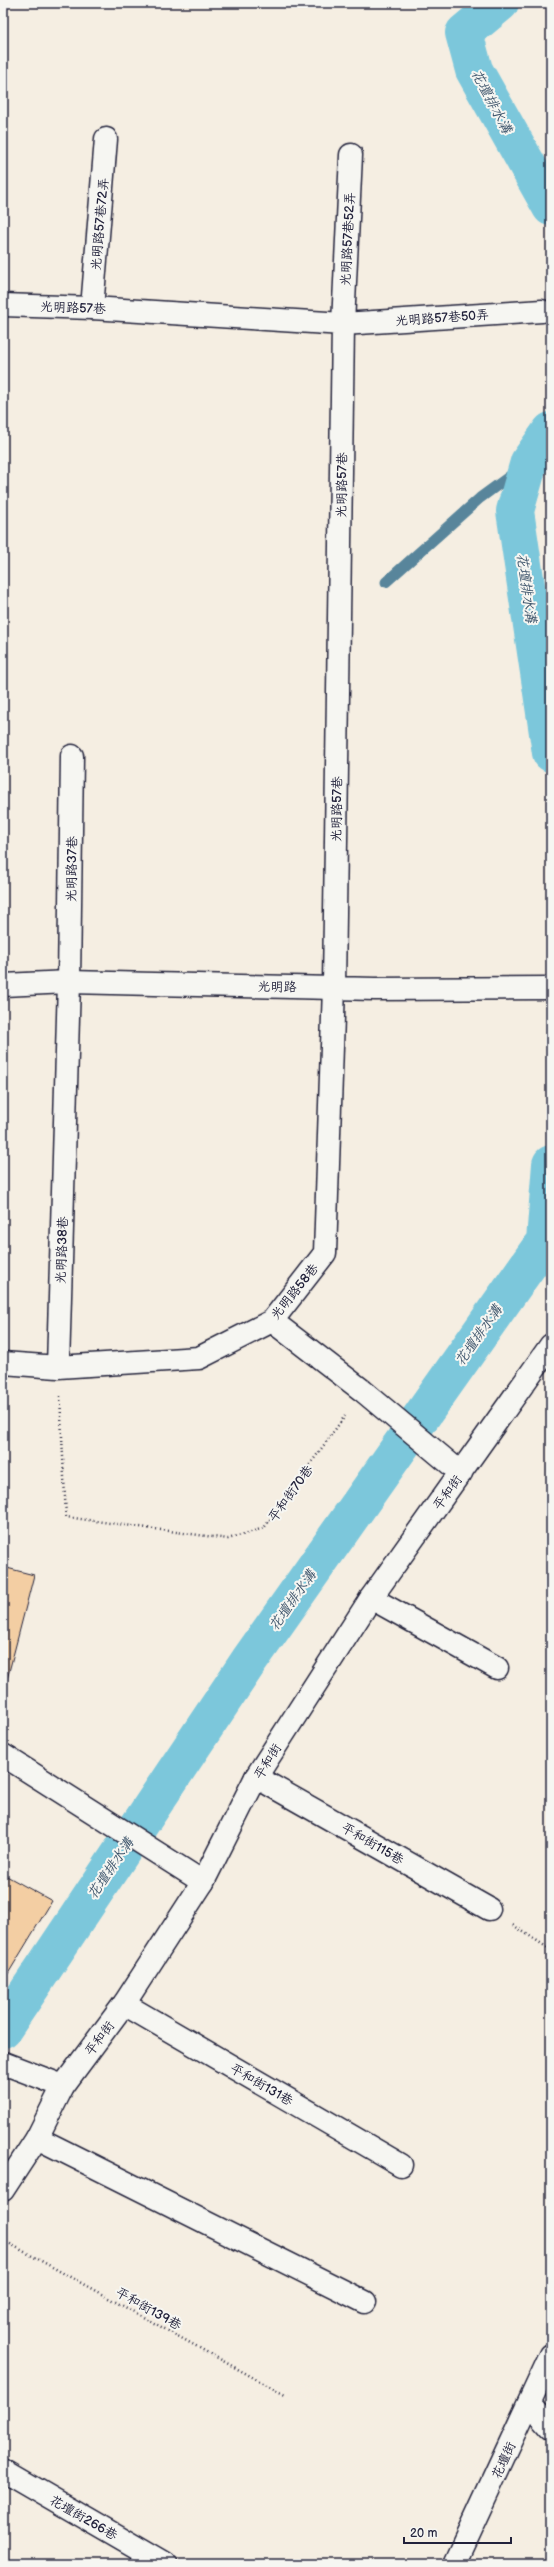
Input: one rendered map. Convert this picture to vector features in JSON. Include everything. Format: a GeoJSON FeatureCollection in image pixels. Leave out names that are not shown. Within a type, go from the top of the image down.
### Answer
{"type":"FeatureCollection","features":[{"type":"Feature","properties":{"kind":"street","name":"光明路57巷72弄"},"geometry":{"type":"LineString","coordinates":[[92,308],[106,140]]}},
{"type":"Feature","properties":{"kind":"street","name":"光明路57巷52弄"},"geometry":{"type":"LineString","coordinates":[[343,324],[351,155]]}},
{"type":"Feature","properties":{"kind":"street","name":"光明路57巷"},"geometry":{"type":"LineString","coordinates":[[3,305],[92,308],[343,324],[334,987]]}},
{"type":"Feature","properties":{"kind":"street","name":"光明路57巷50弄"},"geometry":{"type":"LineString","coordinates":[[343,324],[542,311]]}},
{"type":"Feature","properties":{"kind":"street","name":"光明路37巷"},"geometry":{"type":"LineString","coordinates":[[69,982],[72,756]]}},
{"type":"Feature","properties":{"kind":"street","name":"光明路"},"geometry":{"type":"LineString","coordinates":[[3,986],[69,982],[334,987],[375,990],[551,988]]}},
{"type":"Feature","properties":{"kind":"street","name":"光明路38巷"},"geometry":{"type":"LineString","coordinates":[[58,1367],[69,982]]}},
{"type":"Feature","properties":{"kind":"street","name":"光明路58巷"},"geometry":{"type":"LineString","coordinates":[[3,1363],[58,1367],[199,1358],[272,1321],[325,1253],[334,987]]}},
{"type":"Feature","properties":{"kind":"street"},"geometry":{"type":"LineString","coordinates":[[272,1321],[363,1392],[461,1473]]}},
{"type":"Feature","properties":{"kind":"street","name":"平和街"},"geometry":{"type":"LineString","coordinates":[[3,2190],[37,2138],[63,2086],[124,2004],[202,1882],[256,1777],[371,1598],[551,1345]]}},
{"type":"Feature","properties":{"kind":"street"},"geometry":{"type":"LineString","coordinates":[[371,1598],[497,1668]]}},
{"type":"Feature","properties":{"kind":"street"},"geometry":{"type":"LineString","coordinates":[[3,1755],[202,1882]]}},
{"type":"Feature","properties":{"kind":"street","name":"平和街115巷"},"geometry":{"type":"LineString","coordinates":[[256,1777],[489,1909]]}},
{"type":"Feature","properties":{"kind":"street","name":"平和街131巷"},"geometry":{"type":"LineString","coordinates":[[124,2004],[401,2165]]}},
{"type":"Feature","properties":{"kind":"street"},"geometry":{"type":"LineString","coordinates":[[3,2063],[63,2086]]}},
{"type":"Feature","properties":{"kind":"street"},"geometry":{"type":"LineString","coordinates":[[37,2138],[365,2302]]}},
{"type":"Feature","properties":{"kind":"street","name":"花壇街"},"geometry":{"type":"LineString","coordinates":[[454,2564],[551,2355]]}},
{"type":"Feature","properties":{"kind":"street"},"geometry":{"type":"LineString","coordinates":[[530,2403],[551,2428]]}},
{"type":"Feature","properties":{"kind":"street","name":"花壇街266巷"},"geometry":{"type":"LineString","coordinates":[[3,2470],[165,2564]]}},
{"type":"Feature","properties":{"kind":"path","name":"平和街70巷"},"geometry":{"type":"LineString","coordinates":[[58,1367],[66,1517],[228,1539],[264,1528],[363,1392]]}},
{"type":"Feature","properties":{"kind":"path"},"geometry":{"type":"LineString","coordinates":[[489,1909],[551,1950]]}},
{"type":"Feature","properties":{"kind":"path","name":"平和街139巷"},"geometry":{"type":"LineString","coordinates":[[3,2240],[285,2395]]}},
{"type":"Feature","properties":{"kind":"building"},"geometry":{"type":"Polygon","coordinates":[[[3,1567],[34,1575],[3,1695],[3,1567]]]}},
{"type":"Feature","properties":{"kind":"building"},"geometry":{"type":"Polygon","coordinates":[[[3,1874],[52,1901],[3,1982],[3,1874]]]}},
{"type":"Feature","properties":{"kind":"waterway","name":"花壇排水溝"},"geometry":{"type":"LineString","coordinates":[[500,3],[464,33],[474,70],[551,207]]}},
{"type":"Feature","properties":{"kind":"waterway","name":"花壇排水溝"},"geometry":{"type":"LineString","coordinates":[[551,431],[529,462],[515,511],[551,753]]}},
{"type":"Feature","properties":{"kind":"waterway"},"geometry":{"type":"LineString","coordinates":[[386,582],[480,498],[529,462]]}},
{"type":"Feature","properties":{"kind":"waterway","name":"花壇排水溝"},"geometry":{"type":"LineString","coordinates":[[3,2029],[249,1661],[545,1241],[551,1164]]}}]}
